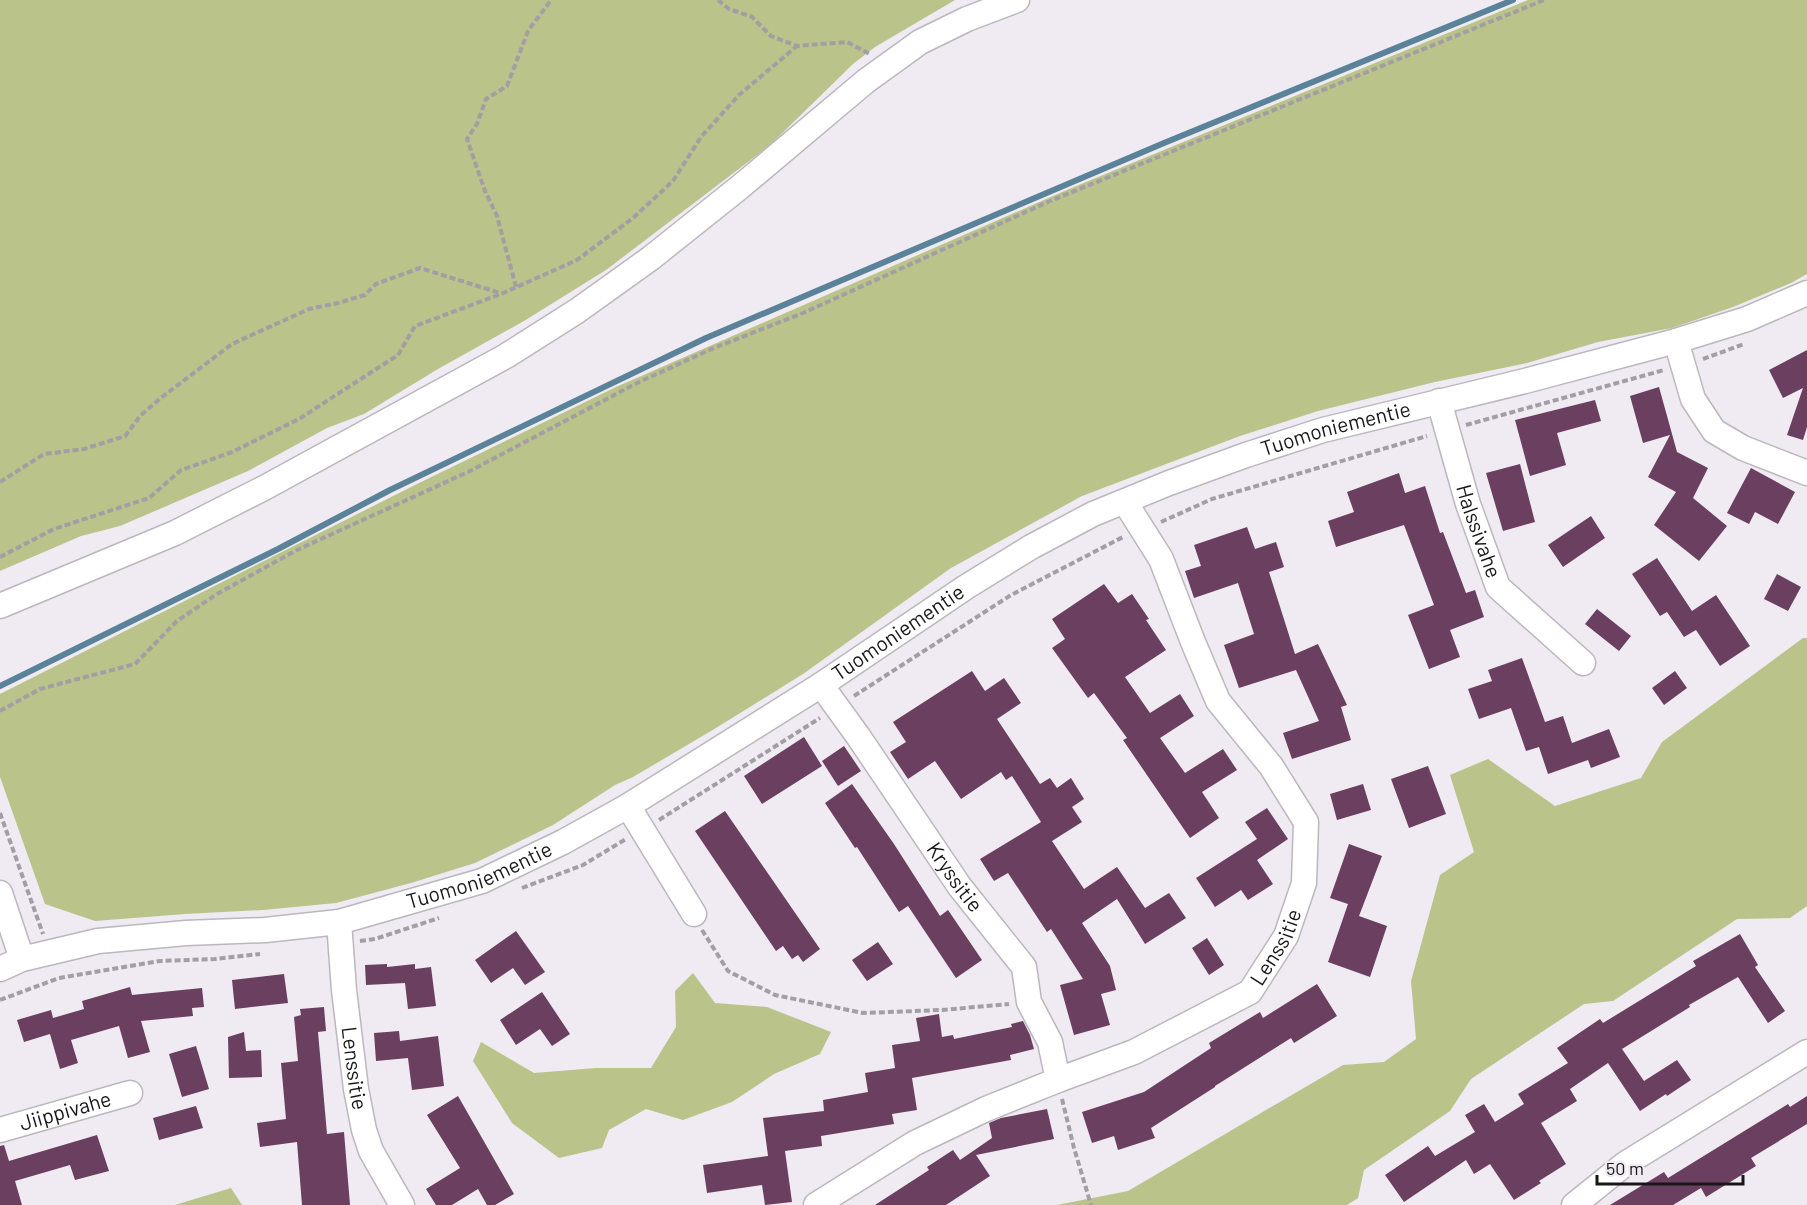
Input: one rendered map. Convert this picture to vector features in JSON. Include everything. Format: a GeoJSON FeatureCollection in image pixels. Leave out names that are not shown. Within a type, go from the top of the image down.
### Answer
{"type":"FeatureCollection","features":[{"type":"Feature","properties":{"kind":"street"},"geometry":{"type":"LineString","coordinates":[[0,606],[175,533],[274,483],[506,356],[577,311],[651,258],[889,64],[929,37],[967,19],[1017,0]]}},
{"type":"Feature","properties":{"kind":"street","name":"Tuomoniementie"},"geometry":{"type":"LineString","coordinates":[[11,964],[49,951],[98,940],[265,930],[340,933],[482,881],[563,842],[628,806],[821,685],[966,587],[1031,547],[1093,514],[1246,454],[1323,430],[1525,381],[1676,341],[1746,318],[1807,293]]}},
{"type":"Feature","properties":{"kind":"street"},"geometry":{"type":"LineString","coordinates":[[1676,341],[1693,399],[1714,430],[1743,448],[1807,473]]}},
{"type":"Feature","properties":{"kind":"street","name":"Halssivahe"},"geometry":{"type":"LineString","coordinates":[[1439,401],[1468,504],[1498,587],[1582,663]]}},
{"type":"Feature","properties":{"kind":"street","name":"Lenssitie"},"geometry":{"type":"LineString","coordinates":[[816,1205],[915,1143],[986,1109],[1134,1052],[1250,992],[1286,936],[1304,882],[1306,822],[1272,766],[1218,701],[1161,559],[1125,502]]}},
{"type":"Feature","properties":{"kind":"street","name":"Kryssitie"},"geometry":{"type":"LineString","coordinates":[[821,685],[960,887],[1024,967],[1029,1002],[1050,1042],[1058,1080]]}},
{"type":"Feature","properties":{"kind":"street"},"geometry":{"type":"LineString","coordinates":[[628,806],[694,914]]}},
{"type":"Feature","properties":{"kind":"street"},"geometry":{"type":"LineString","coordinates":[[0,893],[11,964]]}},
{"type":"Feature","properties":{"kind":"street","name":"Lenssitie"},"geometry":{"type":"LineString","coordinates":[[340,933],[356,1089],[364,1130],[371,1151],[402,1205]]}},
{"type":"Feature","properties":{"kind":"street"},"geometry":{"type":"LineString","coordinates":[[1574,1205],[1625,1164],[1807,1052]]}},
{"type":"Feature","properties":{"kind":"street","name":"Jiippivahe"},"geometry":{"type":"LineString","coordinates":[[0,1130],[130,1094]]}},
{"type":"Feature","properties":{"kind":"path"},"geometry":{"type":"LineString","coordinates":[[516,287],[497,216],[485,191],[467,139],[477,124],[486,99],[507,86],[528,31],[551,0]]}},
{"type":"Feature","properties":{"kind":"path"},"geometry":{"type":"LineString","coordinates":[[718,0],[729,9],[752,17],[771,36],[797,46],[847,42],[889,64]]}},
{"type":"Feature","properties":{"kind":"path"},"geometry":{"type":"LineString","coordinates":[[0,711],[40,689],[135,664],[177,621],[217,594],[297,550],[468,472],[639,382],[714,348],[803,313],[1050,201],[1544,0]]}},
{"type":"Feature","properties":{"kind":"path"},"geometry":{"type":"LineString","coordinates":[[0,557],[54,529],[149,498],[181,470],[232,452],[299,419],[398,355],[415,326],[501,294],[577,260],[633,218],[672,182],[700,137],[739,95],[797,46]]}},
{"type":"Feature","properties":{"kind":"path"},"geometry":{"type":"LineString","coordinates":[[0,482],[44,454],[84,449],[125,436],[141,415],[162,397],[232,345],[309,309],[365,295],[376,284],[420,268],[501,294]]}},
{"type":"Feature","properties":{"kind":"path"},"geometry":{"type":"LineString","coordinates":[[521,888],[583,865],[836,708],[1011,595],[1117,540],[1212,499],[1683,366],[1751,341]]}},
{"type":"Feature","properties":{"kind":"path"},"geometry":{"type":"LineString","coordinates":[[0,813],[59,978]]}},
{"type":"Feature","properties":{"kind":"path"},"geometry":{"type":"LineString","coordinates":[[694,914],[728,971],[776,995],[863,1013],[942,1010],[1029,1002]]}},
{"type":"Feature","properties":{"kind":"path"},"geometry":{"type":"LineString","coordinates":[[340,933],[375,939],[448,915]]}},
{"type":"Feature","properties":{"kind":"path"},"geometry":{"type":"LineString","coordinates":[[0,1000],[59,978],[160,961],[260,954]]}},
{"type":"Feature","properties":{"kind":"path"},"geometry":{"type":"LineString","coordinates":[[1058,1080],[1074,1148],[1091,1205]]}},
{"type":"Feature","properties":{"kind":"green space"},"geometry":{"type":"Polygon","coordinates":[[[0,0],[955,0],[875,47],[853,64],[769,146],[606,270],[524,321],[364,414],[327,428],[248,471],[120,526],[81,536],[0,571],[0,0]]]}},
{"type":"Feature","properties":{"kind":"green space"},"geometry":{"type":"Polygon","coordinates":[[[1528,0],[1807,0],[1807,274],[1733,307],[1672,328],[1598,342],[1527,363],[1435,382],[1318,411],[1240,436],[1082,496],[951,568],[803,674],[711,731],[633,777],[615,785],[553,825],[475,863],[336,903],[263,910],[95,921],[45,904],[0,777],[0,694],[419,483],[616,387],[1069,189],[1528,0]]]}},
{"type":"Feature","properties":{"kind":"green space"},"geometry":{"type":"Polygon","coordinates":[[[1803,638],[1807,638],[1807,906],[1790,918],[1737,919],[1613,1001],[1584,1004],[1471,1079],[1450,1111],[1364,1170],[1358,1198],[1347,1205],[1057,1205],[1128,1191],[1343,1065],[1384,1062],[1416,1039],[1411,981],[1440,875],[1474,852],[1450,775],[1488,759],[1555,806],[1641,778],[1662,742],[1803,638]]]}},
{"type":"Feature","properties":{"kind":"green space"},"geometry":{"type":"Polygon","coordinates":[[[693,973],[715,1003],[767,1007],[831,1032],[820,1054],[774,1074],[732,1102],[683,1120],[646,1109],[609,1130],[602,1148],[559,1158],[512,1123],[473,1061],[481,1042],[534,1073],[596,1068],[651,1068],[676,1027],[675,991],[693,973]]]}},
{"type":"Feature","properties":{"kind":"green space"},"geometry":{"type":"Polygon","coordinates":[[[231,1188],[242,1205],[175,1205],[231,1188]]]}},
{"type":"Feature","properties":{"kind":"building"},"geometry":{"type":"Polygon","coordinates":[[[1807,350],[1807,427],[1803,440],[1787,435],[1803,388],[1783,398],[1769,370],[1807,350]]]}},
{"type":"Feature","properties":{"kind":"building"},"geometry":{"type":"Polygon","coordinates":[[[1659,387],[1677,452],[1708,468],[1693,498],[1727,526],[1699,561],[1654,525],[1676,492],[1648,477],[1670,435],[1643,443],[1630,396],[1659,387]]]}},
{"type":"Feature","properties":{"kind":"building"},"geometry":{"type":"Polygon","coordinates":[[[1595,400],[1601,421],[1557,433],[1566,465],[1530,476],[1515,420],[1595,400]]]}},
{"type":"Feature","properties":{"kind":"building"},"geometry":{"type":"Polygon","coordinates":[[[1520,464],[1535,522],[1503,531],[1486,473],[1520,464]]]}},
{"type":"Feature","properties":{"kind":"building"},"geometry":{"type":"Polygon","coordinates":[[[1751,468],[1795,492],[1778,524],[1755,512],[1749,524],[1727,513],[1751,468]]]}},
{"type":"Feature","properties":{"kind":"building"},"geometry":{"type":"Polygon","coordinates":[[[1399,473],[1405,493],[1425,486],[1440,533],[1443,532],[1466,593],[1475,590],[1484,617],[1450,630],[1460,657],[1429,669],[1408,615],[1434,605],[1404,525],[1336,547],[1328,521],[1354,512],[1347,492],[1399,473]]]}},
{"type":"Feature","properties":{"kind":"building"},"geometry":{"type":"Polygon","coordinates":[[[1591,516],[1605,538],[1563,567],[1548,545],[1591,516]]]}},
{"type":"Feature","properties":{"kind":"building"},"geometry":{"type":"Polygon","coordinates":[[[1247,527],[1255,549],[1276,542],[1284,567],[1269,572],[1295,654],[1318,644],[1347,705],[1341,707],[1351,740],[1292,759],[1283,733],[1319,721],[1296,670],[1239,688],[1224,645],[1254,634],[1238,583],[1194,598],[1185,571],[1201,566],[1194,545],[1247,527]]]}},
{"type":"Feature","properties":{"kind":"building"},"geometry":{"type":"Polygon","coordinates":[[[1657,558],[1692,611],[1716,595],[1750,646],[1720,666],[1696,630],[1684,637],[1667,612],[1660,616],[1632,574],[1657,558]]]}},
{"type":"Feature","properties":{"kind":"building"},"geometry":{"type":"Polygon","coordinates":[[[1777,574],[1801,587],[1788,611],[1764,599],[1777,574]]]}},
{"type":"Feature","properties":{"kind":"building"},"geometry":{"type":"Polygon","coordinates":[[[1104,584],[1118,603],[1132,594],[1166,650],[1125,677],[1150,713],[1180,694],[1194,716],[1160,738],[1185,773],[1223,749],[1237,770],[1202,792],[1219,818],[1190,838],[1123,740],[1127,738],[1094,693],[1088,698],[1052,648],[1065,639],[1052,619],[1104,584]]]}},
{"type":"Feature","properties":{"kind":"building"},"geometry":{"type":"Polygon","coordinates":[[[1597,609],[1631,636],[1619,651],[1585,624],[1597,609]]]}},
{"type":"Feature","properties":{"kind":"building"},"geometry":{"type":"Polygon","coordinates":[[[1522,658],[1545,722],[1563,716],[1572,743],[1609,729],[1620,757],[1591,768],[1588,760],[1548,774],[1539,747],[1526,751],[1511,708],[1479,719],[1468,689],[1492,681],[1488,670],[1522,658]]]}},
{"type":"Feature","properties":{"kind":"building"},"geometry":{"type":"Polygon","coordinates":[[[972,671],[985,691],[1004,678],[1021,703],[997,719],[1040,784],[1050,778],[1057,788],[1071,778],[1084,799],[1072,807],[1082,822],[1052,841],[1084,889],[1117,867],[1145,908],[1169,893],[1186,918],[1145,944],[1117,899],[1082,923],[1110,966],[1116,990],[1101,994],[1110,1025],[1074,1035],[1060,985],[1083,979],[1051,929],[1047,932],[1008,873],[994,881],[980,859],[1041,822],[1012,776],[1006,780],[1001,772],[961,799],[935,761],[908,779],[890,752],[906,742],[893,722],[972,671]]]}},
{"type":"Feature","properties":{"kind":"building"},"geometry":{"type":"Polygon","coordinates":[[[1675,671],[1687,688],[1664,705],[1652,688],[1675,671]]]}},
{"type":"Feature","properties":{"kind":"building"},"geometry":{"type":"Polygon","coordinates":[[[804,737],[822,766],[762,804],[744,776],[804,737]]]}},
{"type":"Feature","properties":{"kind":"building"},"geometry":{"type":"Polygon","coordinates":[[[844,746],[861,771],[838,786],[822,761],[844,746]]]}},
{"type":"Feature","properties":{"kind":"building"},"geometry":{"type":"Polygon","coordinates":[[[1428,766],[1446,814],[1409,828],[1391,779],[1428,766]]]}},
{"type":"Feature","properties":{"kind":"building"},"geometry":{"type":"Polygon","coordinates":[[[852,784],[940,916],[948,910],[982,960],[956,978],[908,906],[899,912],[825,803],[852,784]]]}},
{"type":"Feature","properties":{"kind":"building"},"geometry":{"type":"Polygon","coordinates":[[[1363,784],[1371,810],[1337,820],[1330,794],[1363,784]]]}},
{"type":"Feature","properties":{"kind":"building"},"geometry":{"type":"Polygon","coordinates":[[[1267,808],[1288,839],[1257,860],[1273,884],[1248,900],[1241,890],[1215,907],[1196,878],[1257,839],[1245,822],[1267,808]]]}},
{"type":"Feature","properties":{"kind":"building"},"geometry":{"type":"Polygon","coordinates":[[[725,811],[820,949],[803,962],[798,955],[792,959],[783,946],[776,951],[695,831],[725,811]]]}},
{"type":"Feature","properties":{"kind":"building"},"geometry":{"type":"Polygon","coordinates":[[[1349,844],[1382,856],[1359,916],[1387,926],[1370,977],[1328,962],[1348,904],[1330,898],[1349,844]]]}},
{"type":"Feature","properties":{"kind":"building"},"geometry":{"type":"Polygon","coordinates":[[[516,931],[545,972],[525,985],[513,968],[491,983],[475,960],[516,931]]]}},
{"type":"Feature","properties":{"kind":"building"},"geometry":{"type":"Polygon","coordinates":[[[1740,934],[1758,965],[1755,967],[1785,1011],[1768,1023],[1738,977],[1689,1005],[1690,1007],[1622,1049],[1644,1081],[1677,1060],[1691,1080],[1667,1096],[1666,1094],[1640,1111],[1608,1063],[1570,1089],[1577,1101],[1541,1123],[1566,1164],[1539,1181],[1541,1183],[1514,1200],[1490,1164],[1474,1174],[1466,1160],[1404,1202],[1385,1175],[1428,1146],[1435,1156],[1475,1132],[1465,1115],[1484,1104],[1495,1122],[1524,1104],[1518,1094],[1568,1063],[1557,1048],[1600,1019],[1603,1023],[1696,966],[1693,961],[1740,934]]]}},
{"type":"Feature","properties":{"kind":"building"},"geometry":{"type":"Polygon","coordinates":[[[1207,938],[1224,965],[1209,975],[1192,948],[1207,938]]]}},
{"type":"Feature","properties":{"kind":"building"},"geometry":{"type":"Polygon","coordinates":[[[878,942],[893,964],[867,981],[852,960],[878,942]]]}},
{"type":"Feature","properties":{"kind":"building"},"geometry":{"type":"Polygon","coordinates":[[[387,964],[387,967],[415,964],[415,969],[431,967],[436,1006],[408,1009],[405,983],[366,985],[365,965],[387,964]]]}},
{"type":"Feature","properties":{"kind":"building"},"geometry":{"type":"Polygon","coordinates":[[[284,974],[288,1003],[235,1009],[232,980],[284,974]]]}},
{"type":"Feature","properties":{"kind":"building"},"geometry":{"type":"Polygon","coordinates":[[[1317,984],[1337,1016],[1294,1043],[1291,1038],[1151,1128],[1155,1138],[1118,1150],[1114,1136],[1092,1143],[1082,1112],[1144,1092],[1211,1048],[1209,1043],[1260,1012],[1263,1018],[1317,984]]]}},
{"type":"Feature","properties":{"kind":"building"},"geometry":{"type":"Polygon","coordinates":[[[130,987],[132,995],[202,988],[204,1007],[192,1008],[193,1016],[141,1021],[150,1052],[128,1058],[119,1026],[71,1040],[78,1063],[60,1069],[50,1034],[24,1042],[17,1020],[51,1010],[53,1018],[84,1009],[82,1001],[130,987]]]}},
{"type":"Feature","properties":{"kind":"building"},"geometry":{"type":"Polygon","coordinates":[[[542,992],[570,1034],[552,1046],[540,1029],[516,1045],[500,1020],[542,992]]]}},
{"type":"Feature","properties":{"kind":"building"},"geometry":{"type":"Polygon","coordinates":[[[324,1007],[326,1031],[318,1032],[327,1134],[344,1132],[350,1205],[302,1205],[297,1142],[260,1147],[257,1123],[286,1119],[281,1063],[298,1061],[294,1017],[301,1015],[300,1009],[324,1007]]]}},
{"type":"Feature","properties":{"kind":"building"},"geometry":{"type":"Polygon","coordinates":[[[939,1014],[942,1037],[953,1035],[954,1039],[1012,1027],[1011,1024],[1023,1021],[1034,1049],[1010,1055],[1011,1060],[912,1078],[917,1110],[892,1114],[894,1124],[821,1136],[822,1146],[785,1151],[792,1202],[765,1205],[762,1185],[707,1193],[703,1165],[768,1156],[763,1118],[824,1111],[823,1100],[868,1092],[865,1073],[895,1068],[892,1045],[920,1041],[916,1018],[939,1014]]]}},
{"type":"Feature","properties":{"kind":"building"},"geometry":{"type":"Polygon","coordinates":[[[399,1031],[400,1041],[438,1036],[444,1086],[412,1090],[408,1058],[376,1061],[374,1033],[399,1031]]]}},
{"type":"Feature","properties":{"kind":"building"},"geometry":{"type":"Polygon","coordinates":[[[244,1032],[246,1051],[261,1050],[262,1077],[229,1078],[228,1037],[244,1032]]]}},
{"type":"Feature","properties":{"kind":"building"},"geometry":{"type":"Polygon","coordinates":[[[196,1046],[209,1089],[182,1097],[169,1054],[196,1046]]]}},
{"type":"Feature","properties":{"kind":"building"},"geometry":{"type":"Polygon","coordinates":[[[458,1096],[514,1194],[495,1205],[487,1205],[478,1189],[452,1205],[436,1205],[426,1189],[460,1168],[427,1115],[458,1096]]]}},
{"type":"Feature","properties":{"kind":"building"},"geometry":{"type":"Polygon","coordinates":[[[1807,1096],[1807,1124],[1751,1158],[1756,1166],[1706,1197],[1701,1188],[1673,1205],[1610,1205],[1664,1172],[1668,1178],[1788,1104],[1790,1107],[1807,1096]]]}},
{"type":"Feature","properties":{"kind":"building"},"geometry":{"type":"Polygon","coordinates":[[[196,1106],[203,1128],[159,1140],[153,1118],[196,1106]]]}},
{"type":"Feature","properties":{"kind":"building"},"geometry":{"type":"Polygon","coordinates":[[[1047,1109],[1054,1139],[976,1155],[990,1176],[946,1205],[875,1205],[929,1170],[927,1167],[953,1150],[960,1160],[992,1138],[989,1123],[1001,1118],[1047,1109]]]}},
{"type":"Feature","properties":{"kind":"building"},"geometry":{"type":"Polygon","coordinates":[[[97,1135],[109,1171],[75,1180],[70,1165],[15,1181],[22,1205],[0,1205],[0,1146],[4,1145],[9,1161],[97,1135]]]}},
{"type":"Feature","properties":{"kind":"waterway"},"geometry":{"type":"LineString","coordinates":[[0,686],[278,549],[390,490],[706,338],[1164,143],[1513,0]]}}]}
